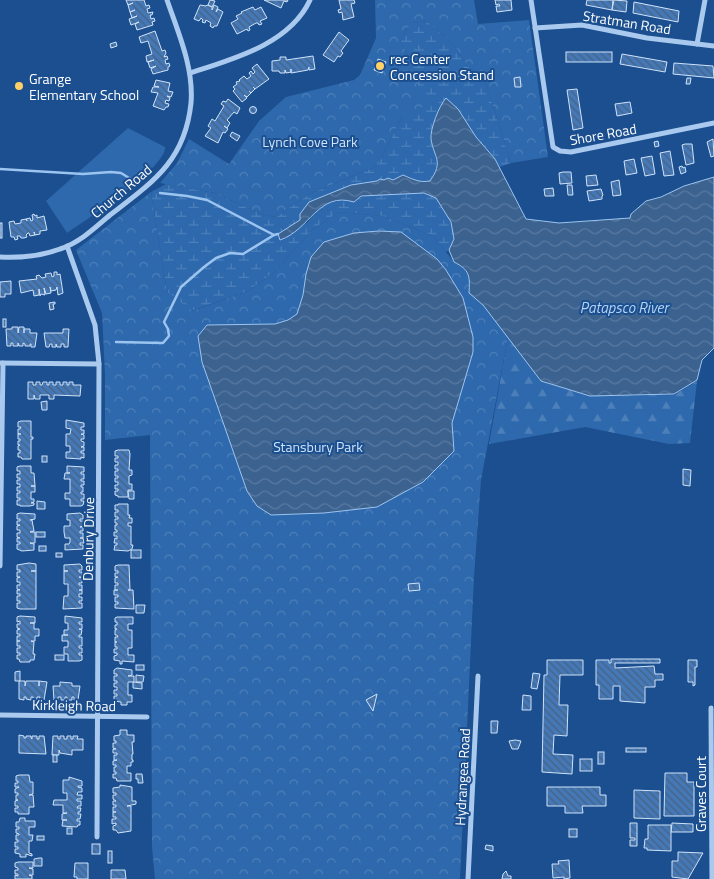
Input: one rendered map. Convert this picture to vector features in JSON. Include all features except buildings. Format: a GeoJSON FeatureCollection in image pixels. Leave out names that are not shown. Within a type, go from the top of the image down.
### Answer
{"type":"FeatureCollection","features":[{"type":"Feature","properties":{"kind":"street","name":"Church Road"},"geometry":{"type":"LineString","coordinates":[[0,257],[46,253],[67,246],[90,232],[142,190],[172,159],[186,132],[191,103],[190,73],[167,0]]}},
{"type":"Feature","properties":{"kind":"street"},"geometry":{"type":"LineString","coordinates":[[190,73],[239,56],[278,36],[297,21],[310,0]]}},
{"type":"Feature","properties":{"kind":"street","name":"Shore Road"},"geometry":{"type":"LineString","coordinates":[[531,0],[553,147],[560,151],[570,152],[714,123]]}},
{"type":"Feature","properties":{"kind":"street"},"geometry":{"type":"LineString","coordinates":[[697,44],[705,0]]}},
{"type":"Feature","properties":{"kind":"street","name":"Stratman Road"},"geometry":{"type":"LineString","coordinates":[[536,28],[582,25],[647,38],[714,46]]}},
{"type":"Feature","properties":{"kind":"street","name":"Denbury Drive"},"geometry":{"type":"LineString","coordinates":[[67,246],[95,325],[99,364],[100,518],[97,837]]}},
{"type":"Feature","properties":{"kind":"street"},"geometry":{"type":"LineString","coordinates":[[0,566],[2,363],[99,364]]}},
{"type":"Feature","properties":{"kind":"street","name":"Hydrangea Road"},"geometry":{"type":"LineString","coordinates":[[468,879],[478,676]]}},
{"type":"Feature","properties":{"kind":"street","name":"Graves Court"},"geometry":{"type":"LineString","coordinates":[[711,708],[713,753],[712,879]]}},
{"type":"Feature","properties":{"kind":"street","name":"Kirkleigh Road"},"geometry":{"type":"LineString","coordinates":[[0,715],[147,717]]}},
{"type":"Feature","properties":{"kind":"green space","name":"Lynch Cove Park"},"geometry":{"type":"Polygon","coordinates":[[[375,0],[474,0],[478,24],[529,20],[548,157],[511,163],[484,77],[467,66],[455,46],[427,21],[411,23],[400,41],[409,57],[425,106],[402,117],[377,166],[309,194],[276,217],[261,214],[215,193],[160,183],[177,163],[189,139],[229,164],[259,121],[286,97],[354,80],[360,75],[376,38],[375,0]]]}},
{"type":"Feature","properties":{"kind":"green space"},"geometry":{"type":"Polygon","coordinates":[[[427,21],[455,46],[467,66],[484,77],[511,163],[500,167],[476,137],[458,109],[431,138],[437,164],[430,181],[416,181],[408,177],[399,177],[393,181],[384,180],[351,185],[320,207],[331,202],[347,200],[354,202],[361,196],[409,192],[428,194],[437,199],[448,215],[453,231],[452,244],[446,252],[433,236],[383,216],[339,212],[312,230],[273,273],[248,291],[191,311],[167,292],[151,192],[166,184],[215,193],[261,214],[276,217],[309,194],[377,166],[402,117],[409,57],[400,41],[411,23],[427,21]],[[320,207],[292,227],[280,232],[307,223],[320,207]]]}},
{"type":"Feature","properties":{"kind":"green space"},"geometry":{"type":"Polygon","coordinates":[[[128,128],[165,147],[162,156],[140,180],[124,193],[67,233],[46,201],[128,128]]]}},
{"type":"Feature","properties":{"kind":"green space","name":"Stansbury Park"},"geometry":{"type":"Polygon","coordinates":[[[151,192],[167,292],[192,311],[248,291],[273,273],[312,230],[339,212],[383,216],[433,236],[454,262],[463,266],[470,276],[469,293],[483,305],[508,337],[481,480],[474,577],[460,879],[155,879],[152,847],[150,435],[105,440],[105,374],[102,313],[76,250],[151,192]]]}},
{"type":"Feature","properties":{"kind":"green space"},"geometry":{"type":"Polygon","coordinates":[[[508,337],[541,381],[590,396],[674,395],[697,381],[690,443],[669,444],[585,427],[489,444],[508,337]]]}},
{"type":"Feature","properties":{"kind":"water","name":"Patapsco River"},"geometry":{"type":"Polygon","coordinates":[[[446,98],[458,109],[476,137],[495,159],[526,219],[559,223],[630,218],[631,214],[646,201],[714,177],[714,348],[702,360],[697,380],[674,394],[590,396],[541,381],[483,305],[469,293],[468,274],[454,262],[449,250],[454,239],[451,222],[436,198],[424,193],[361,196],[354,202],[342,200],[331,202],[290,235],[280,240],[278,234],[300,220],[300,214],[309,202],[351,185],[388,178],[393,180],[403,175],[419,181],[430,181],[437,164],[431,139],[433,124],[446,98]]]}},
{"type":"Feature","properties":{"kind":"water"},"geometry":{"type":"Polygon","coordinates":[[[401,232],[437,259],[463,298],[473,337],[473,352],[452,423],[454,451],[423,482],[377,507],[324,513],[271,515],[257,506],[247,491],[202,362],[198,336],[207,325],[275,324],[288,320],[297,314],[311,257],[324,242],[354,233],[401,232]]]}},
{"type":"Feature","properties":{"kind":"waterway"},"geometry":{"type":"LineString","coordinates":[[0,169],[83,174],[111,172],[121,173],[134,181]]}},
{"type":"Feature","properties":{"kind":"waterway"},"geometry":{"type":"LineString","coordinates":[[160,193],[207,200],[274,235],[278,234]]}},
{"type":"Feature","properties":{"kind":"waterway"},"geometry":{"type":"LineString","coordinates":[[116,342],[163,343],[169,336],[164,322],[181,287],[216,258],[230,253],[243,254],[274,235]]}},
{"type":"Feature","properties":{"kind":"place","name":"rec Center Concession Stand"},"geometry":{"type":"Point","coordinates":[380,66]}},
{"type":"Feature","properties":{"kind":"place","name":"Grange Elementary School"},"geometry":{"type":"Point","coordinates":[19,86]}}]}
